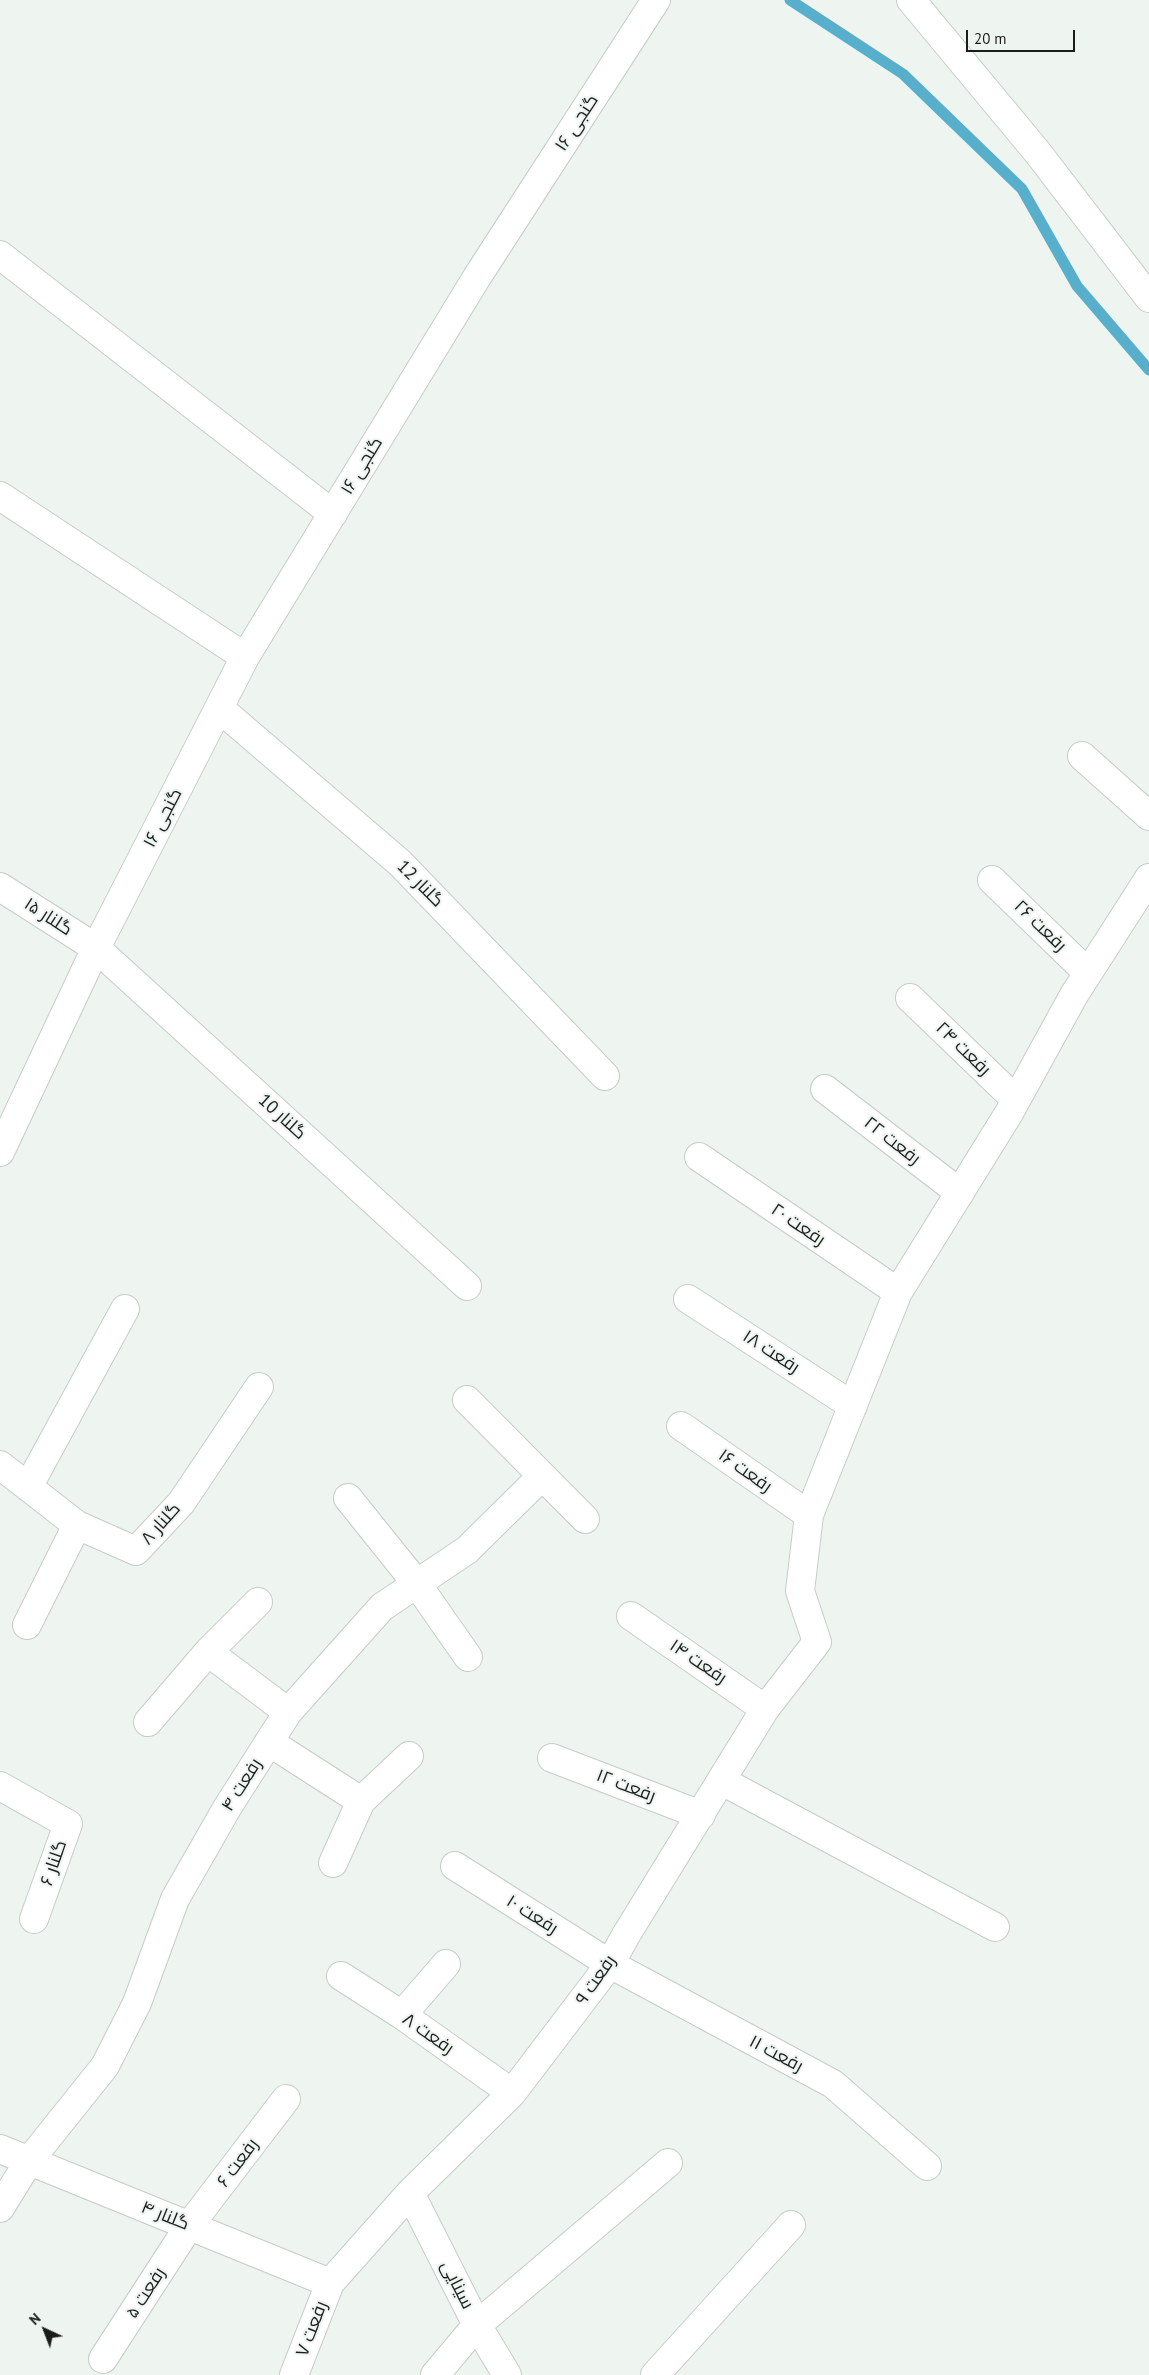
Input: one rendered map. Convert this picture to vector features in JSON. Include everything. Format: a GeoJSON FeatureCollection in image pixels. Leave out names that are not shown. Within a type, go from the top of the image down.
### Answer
{"type":"FeatureCollection","features":[{"type":"Feature","properties":{"kind":"street","name":"گنجی ۱۶"},"geometry":{"type":"LineString","coordinates":[[0,1152],[96,948],[244,657],[477,276],[656,0]]}},
{"type":"Feature","properties":{"kind":"street"},"geometry":{"type":"LineString","coordinates":[[910,0],[1038,153],[1149,298]]}},
{"type":"Feature","properties":{"kind":"street"},"geometry":{"type":"LineString","coordinates":[[0,255],[333,514]]}},
{"type":"Feature","properties":{"kind":"street"},"geometry":{"type":"LineString","coordinates":[[0,496],[244,657]]}},
{"type":"Feature","properties":{"kind":"street","name":"گلنار 12"},"geometry":{"type":"LineString","coordinates":[[219,708],[400,863],[605,1076]]}},
{"type":"Feature","properties":{"kind":"street"},"geometry":{"type":"LineString","coordinates":[[1082,756],[1149,816]]}},
{"type":"Feature","properties":{"kind":"street"},"geometry":{"type":"LineString","coordinates":[[809,1515],[898,1292],[1016,1100],[1088,973],[1149,878]]}},
{"type":"Feature","properties":{"kind":"street","name":"رفعت ۲۶"},"geometry":{"type":"LineString","coordinates":[[992,880],[1088,973]]}},
{"type":"Feature","properties":{"kind":"street","name":"گلنار ۱۵"},"geometry":{"type":"LineString","coordinates":[[0,886],[96,948]]}},
{"type":"Feature","properties":{"kind":"street","name":"گلنار 10"},"geometry":{"type":"LineString","coordinates":[[96,948],[467,1286]]}},
{"type":"Feature","properties":{"kind":"street","name":"رفعت ۲۴"},"geometry":{"type":"LineString","coordinates":[[910,998],[1016,1100]]}},
{"type":"Feature","properties":{"kind":"street","name":"رفعت ۲۲"},"geometry":{"type":"LineString","coordinates":[[825,1089],[960,1193]]}},
{"type":"Feature","properties":{"kind":"street","name":"رفعت ۲۰"},"geometry":{"type":"LineString","coordinates":[[698,1157],[898,1292]]}},
{"type":"Feature","properties":{"kind":"street","name":"رفعت ۱۸"},"geometry":{"type":"LineString","coordinates":[[688,1299],[853,1406]]}},
{"type":"Feature","properties":{"kind":"street"},"geometry":{"type":"LineString","coordinates":[[28,1487],[125,1309]]}},
{"type":"Feature","properties":{"kind":"street","name":"گلنار ۸"},"geometry":{"type":"LineString","coordinates":[[0,1465],[77,1525],[136,1551],[181,1503],[259,1387]]}},
{"type":"Feature","properties":{"kind":"street"},"geometry":{"type":"LineString","coordinates":[[468,1400],[585,1519]]}},
{"type":"Feature","properties":{"kind":"street","name":"رفعت ۱۶"},"geometry":{"type":"LineString","coordinates":[[681,1426],[809,1515]]}},
{"type":"Feature","properties":{"kind":"street","name":"رفعت ۴"},"geometry":{"type":"LineString","coordinates":[[0,2208],[29,2161],[105,2066],[137,2003],[176,1899],[227,1808],[288,1712],[382,1606],[468,1550],[542,1476]]}},
{"type":"Feature","properties":{"kind":"street"},"geometry":{"type":"LineString","coordinates":[[348,1498],[417,1584],[468,1657]]}},
{"type":"Feature","properties":{"kind":"street","name":"رفعت ۹"},"geometry":{"type":"LineString","coordinates":[[330,2284],[410,2193],[512,2093],[610,1964],[765,1708],[817,1642],[800,1591],[809,1515]]}},
{"type":"Feature","properties":{"kind":"street"},"geometry":{"type":"LineString","coordinates":[[27,1625],[77,1525]]}},
{"type":"Feature","properties":{"kind":"street"},"geometry":{"type":"LineString","coordinates":[[148,1722],[208,1652],[258,1602]]}},
{"type":"Feature","properties":{"kind":"street","name":"رفعت ۱۴"},"geometry":{"type":"LineString","coordinates":[[630,1616],[765,1708]]}},
{"type":"Feature","properties":{"kind":"street"},"geometry":{"type":"LineString","coordinates":[[208,1652],[288,1712]]}},
{"type":"Feature","properties":{"kind":"street"},"geometry":{"type":"LineString","coordinates":[[269,1742],[361,1801]]}},
{"type":"Feature","properties":{"kind":"street"},"geometry":{"type":"LineString","coordinates":[[333,1863],[361,1801],[409,1756]]}},
{"type":"Feature","properties":{"kind":"street","name":"رفعت ۱۲"},"geometry":{"type":"LineString","coordinates":[[552,1758],[701,1815]]}},
{"type":"Feature","properties":{"kind":"street"},"geometry":{"type":"LineString","coordinates":[[722,1781],[995,1927]]}},
{"type":"Feature","properties":{"kind":"street","name":"گلنار ۶"},"geometry":{"type":"LineString","coordinates":[[0,1786],[68,1824],[34,1919]]}},
{"type":"Feature","properties":{"kind":"street","name":"رفعت ۱۰"},"geometry":{"type":"LineString","coordinates":[[455,1866],[610,1964]]}},
{"type":"Feature","properties":{"kind":"street"},"geometry":{"type":"LineString","coordinates":[[402,2015],[446,1964]]}},
{"type":"Feature","properties":{"kind":"street","name":"رفعت ۱۱"},"geometry":{"type":"LineString","coordinates":[[610,1964],[833,2084],[927,2166]]}},
{"type":"Feature","properties":{"kind":"street","name":"رفعت ۸"},"geometry":{"type":"LineString","coordinates":[[341,1976],[402,2015],[512,2093]]}},
{"type":"Feature","properties":{"kind":"street","name":"رفعت ۶"},"geometry":{"type":"LineString","coordinates":[[189,2226],[286,2099]]}},
{"type":"Feature","properties":{"kind":"street","name":"گلنار ۴"},"geometry":{"type":"LineString","coordinates":[[0,2149],[330,2284]]}},
{"type":"Feature","properties":{"kind":"street"},"geometry":{"type":"LineString","coordinates":[[435,2375],[477,2325],[668,2163]]}},
{"type":"Feature","properties":{"kind":"street","name":"سینایی"},"geometry":{"type":"LineString","coordinates":[[410,2193],[477,2325],[507,2375]]}},
{"type":"Feature","properties":{"kind":"street"},"geometry":{"type":"LineString","coordinates":[[655,2375],[791,2225]]}},
{"type":"Feature","properties":{"kind":"street","name":"رفعت ۵"},"geometry":{"type":"LineString","coordinates":[[102,2359],[189,2226]]}},
{"type":"Feature","properties":{"kind":"street","name":"رفعت ۷"},"geometry":{"type":"LineString","coordinates":[[294,2375],[330,2284]]}},
{"type":"Feature","properties":{"kind":"waterway"},"geometry":{"type":"LineString","coordinates":[[790,0],[903,74],[1022,189],[1077,286],[1149,370]]}}]}
